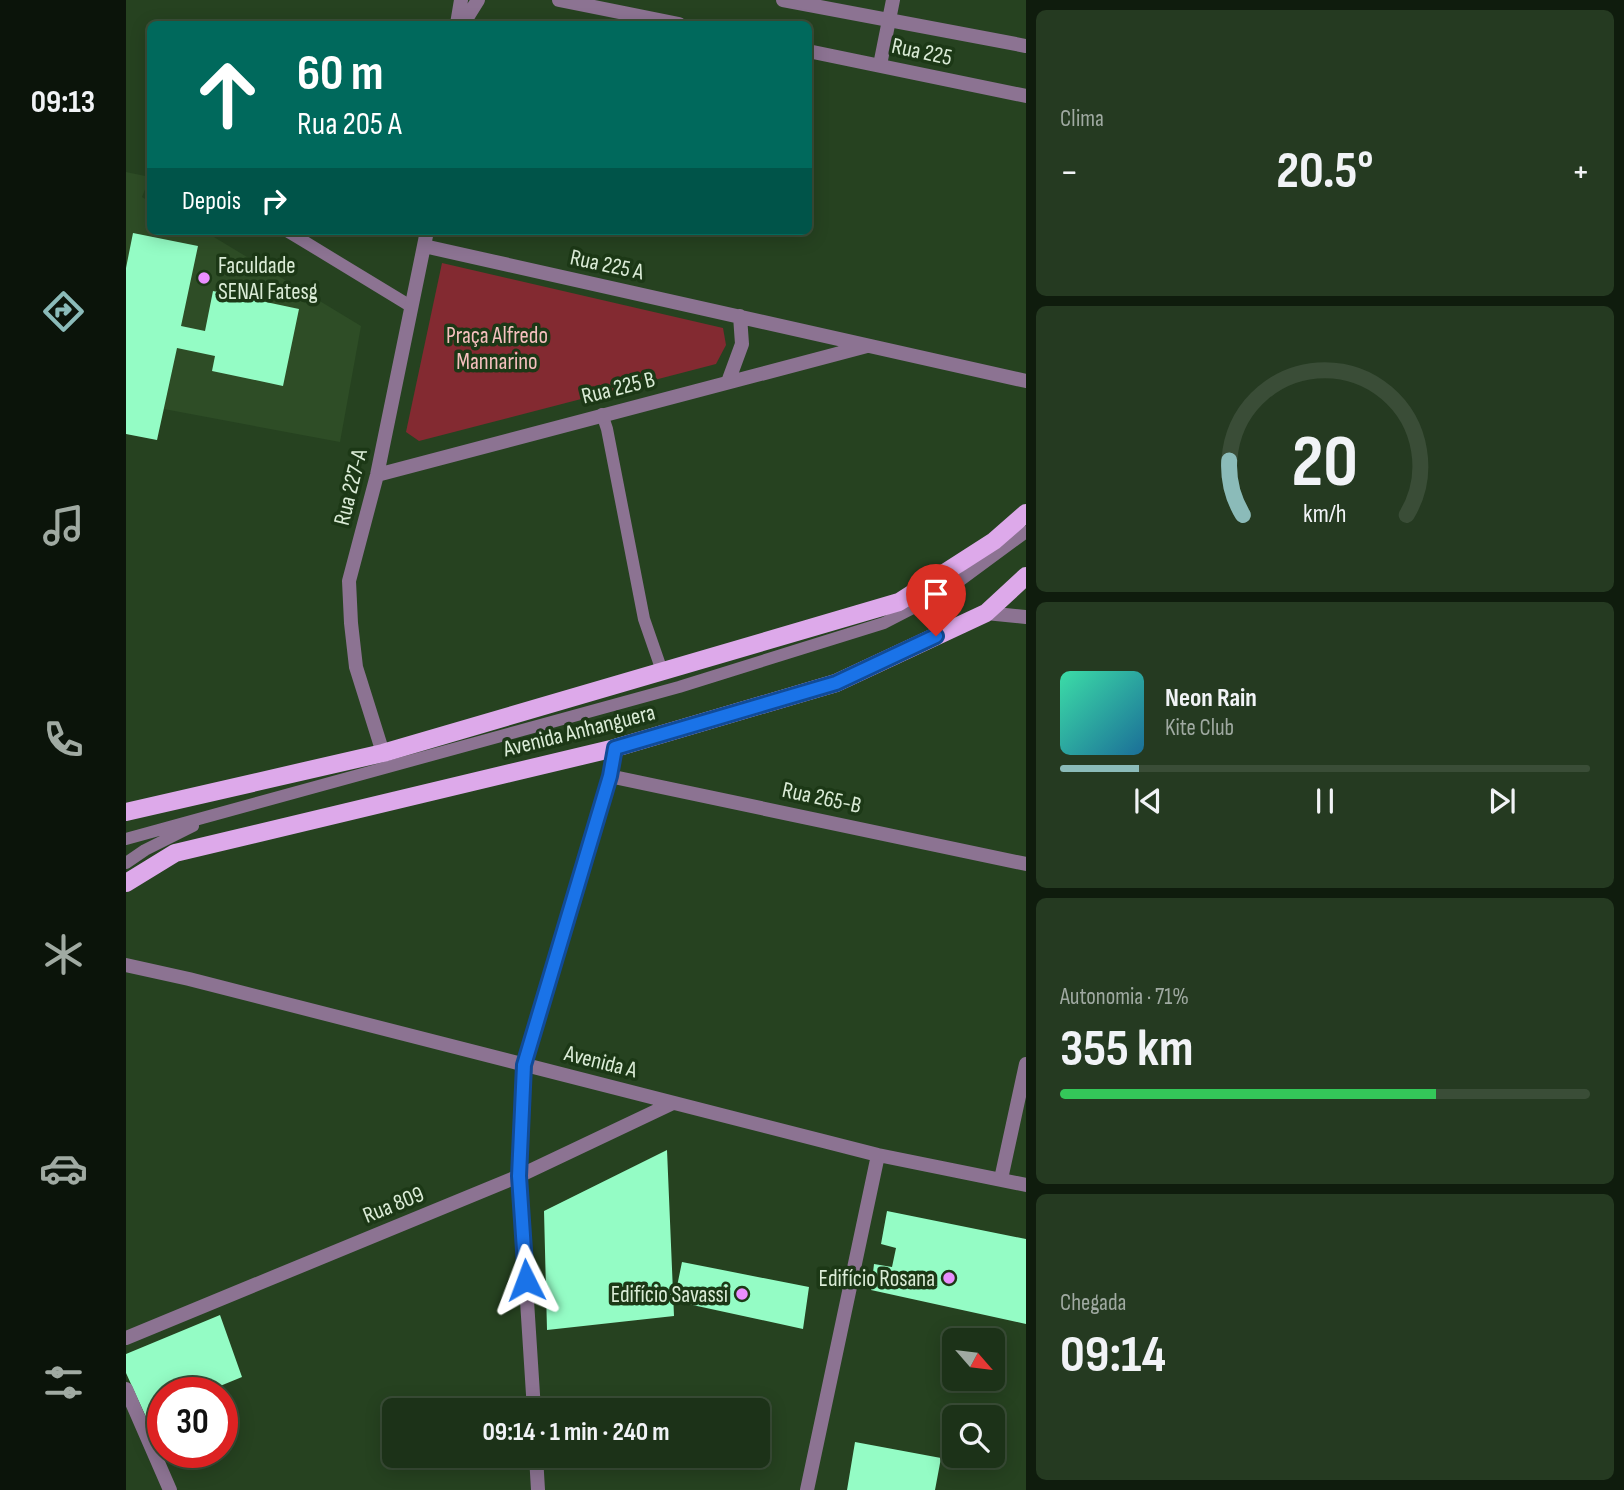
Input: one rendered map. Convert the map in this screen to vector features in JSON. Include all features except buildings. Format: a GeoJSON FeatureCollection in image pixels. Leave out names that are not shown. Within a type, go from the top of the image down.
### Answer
{"type":"FeatureCollection","features":[{"type":"Feature","properties":{"kind":"main road","name":"Avenida Anhanguera"},"geometry":{"type":"LineString","coordinates":[[126,812],[383,753],[899,602],[994,541],[1026,513]]}},
{"type":"Feature","properties":{"kind":"main road","name":"Avenida Anhanguera"},"geometry":{"type":"LineString","coordinates":[[126,883],[175,853],[615,748],[836,683],[986,613],[1026,576]]}},
{"type":"Feature","properties":{"kind":"street"},"geometry":{"type":"LineString","coordinates":[[458,21],[461,0]]}},
{"type":"Feature","properties":{"kind":"street"},"geometry":{"type":"LineString","coordinates":[[465,21],[478,0]]}},
{"type":"Feature","properties":{"kind":"street"},"geometry":{"type":"LineString","coordinates":[[559,0],[664,21]]}},
{"type":"Feature","properties":{"kind":"street","name":"Rua 225"},"geometry":{"type":"LineString","coordinates":[[783,0],[1026,46]]}},
{"type":"Feature","properties":{"kind":"street"},"geometry":{"type":"LineString","coordinates":[[880,65],[892,0]]}},
{"type":"Feature","properties":{"kind":"street","name":"Rua 225"},"geometry":{"type":"LineString","coordinates":[[812,52],[1026,96]]}},
{"type":"Feature","properties":{"kind":"street","name":"Rua 227-A"},"geometry":{"type":"LineString","coordinates":[[383,753],[356,667],[349,581],[377,475],[425,235]]}},
{"type":"Feature","properties":{"kind":"street","name":"Rua 225 A"},"geometry":{"type":"LineString","coordinates":[[424,246],[1026,381]]}},
{"type":"Feature","properties":{"kind":"street"},"geometry":{"type":"LineString","coordinates":[[728,382],[742,344],[740,316]]}},
{"type":"Feature","properties":{"kind":"street","name":"Rua 225 B"},"geometry":{"type":"LineString","coordinates":[[377,475],[870,345]]}},
{"type":"Feature","properties":{"kind":"street"},"geometry":{"type":"LineString","coordinates":[[986,613],[1026,617]]}},
{"type":"Feature","properties":{"kind":"street"},"geometry":{"type":"LineString","coordinates":[[533,1398],[519,1176],[524,1065],[610,776],[615,748]]}},
{"type":"Feature","properties":{"kind":"street","name":"Rua 265-B"},"geometry":{"type":"LineString","coordinates":[[610,776],[1026,864]]}},
{"type":"Feature","properties":{"kind":"street","name":"Avenida A"},"geometry":{"type":"LineString","coordinates":[[126,965],[878,1155],[1026,1185]]}},
{"type":"Feature","properties":{"kind":"street"},"geometry":{"type":"LineString","coordinates":[[1001,1179],[1026,1064]]}},
{"type":"Feature","properties":{"kind":"street","name":"Rua 809"},"geometry":{"type":"LineString","coordinates":[[126,1338],[519,1176],[673,1103]]}},
{"type":"Feature","properties":{"kind":"street"},"geometry":{"type":"LineString","coordinates":[[807,1490],[878,1155]]}},
{"type":"Feature","properties":{"kind":"street"},"geometry":{"type":"LineString","coordinates":[[126,1389],[170,1490]]}},
{"type":"Feature","properties":{"kind":"street"},"geometry":{"type":"LineString","coordinates":[[537,1468],[538,1490]]}},
{"type":"Feature","properties":{"kind":"lane"},"geometry":{"type":"LineString","coordinates":[[294,235],[412,307]]}},
{"type":"Feature","properties":{"kind":"lane"},"geometry":{"type":"LineString","coordinates":[[602,414],[644,619],[662,671]]}},
{"type":"Feature","properties":{"kind":"lane"},"geometry":{"type":"LineString","coordinates":[[126,839],[679,687],[884,622],[946,591],[1026,532]]}},
{"type":"Feature","properties":{"kind":"lane"},"geometry":{"type":"LineString","coordinates":[[126,863],[145,850],[221,813]]}},
{"type":"Feature","properties":{"kind":"shaded area","name":"Faculdade SENAI Fatesg"},"geometry":{"type":"Polygon","coordinates":[[[126,172],[147,176],[142,197],[147,200],[147,235],[211,235],[361,326],[340,442],[164,409],[157,440],[126,434],[126,172]]]}},
{"type":"Feature","properties":{"kind":"green space","name":"Praça Alfredo Mannarino"},"geometry":{"type":"Polygon","coordinates":[[[442,263],[723,328],[726,345],[716,364],[419,441],[406,432],[442,263]]]}},
{"type":"Feature","properties":{"kind":"place","name":"Faculdade SENAI Fatesg"},"geometry":{"type":"Point","coordinates":[204,278]}},
{"type":"Feature","properties":{"kind":"place","name":"Edifício Rosana"},"geometry":{"type":"Point","coordinates":[949,1278]}},
{"type":"Feature","properties":{"kind":"place","name":"Edifício Savassi"},"geometry":{"type":"Point","coordinates":[742,1294]}},
{"type":"Feature","properties":{"kind":"route"},"geometry":{"type":"LineString","coordinates":[[526,1280],[519,1176],[524,1065],[610,776],[615,748],[836,683],[936,636]]}}]}
